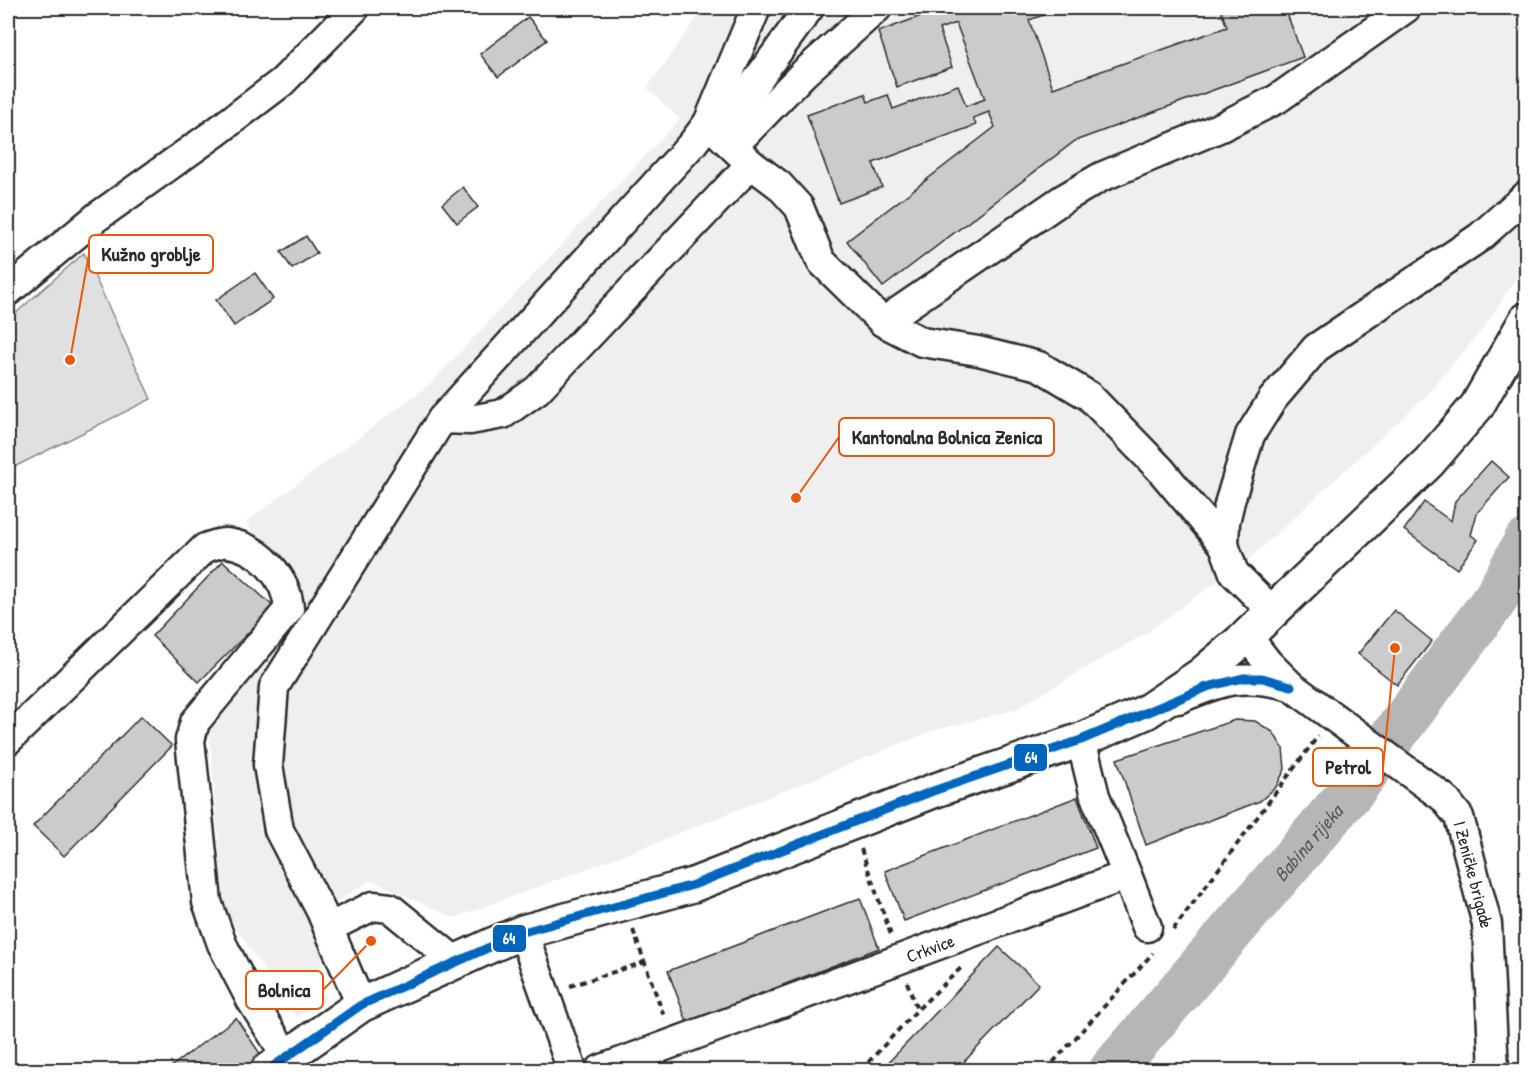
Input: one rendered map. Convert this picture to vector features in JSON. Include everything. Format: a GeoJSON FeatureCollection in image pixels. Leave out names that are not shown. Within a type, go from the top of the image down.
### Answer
{"type":"FeatureCollection","features":[{"type":"Feature","properties":{"kind":"main road"},"geometry":{"type":"LineString","coordinates":[[278,1064],[361,1005],[523,932],[693,885],[933,791],[1081,740],[1146,712],[1201,675],[1247,636],[1429,462],[1477,406],[1527,320]]}},
{"type":"Feature","properties":{"kind":"street"},"geometry":{"type":"LineString","coordinates":[[8,291],[97,217],[282,82],[356,8]]}},
{"type":"Feature","properties":{"kind":"street"},"geometry":{"type":"LineString","coordinates":[[728,141],[756,8]]}},
{"type":"Feature","properties":{"kind":"street"},"geometry":{"type":"LineString","coordinates":[[442,419],[470,420],[503,414],[537,390],[728,141],[809,8]]}},
{"type":"Feature","properties":{"kind":"street"},"geometry":{"type":"LineString","coordinates":[[361,1005],[328,928],[279,830],[268,765],[274,687],[442,419],[685,152],[728,141],[877,8]]}},
{"type":"Feature","properties":{"kind":"street"},"geometry":{"type":"LineString","coordinates":[[884,322],[1062,199],[1101,177],[1221,127],[1277,99],[1406,8]]}},
{"type":"Feature","properties":{"kind":"street"},"geometry":{"type":"LineString","coordinates":[[728,141],[779,185],[799,207],[820,261],[884,322],[922,342],[978,351],[1039,366],[1089,396],[1160,469],[1224,545],[1234,573],[1272,611]]}},
{"type":"Feature","properties":{"kind":"street"},"geometry":{"type":"LineString","coordinates":[[1224,545],[1225,522],[1250,435],[1272,400],[1316,348],[1480,237],[1527,196]]}},
{"type":"Feature","properties":{"kind":"street"},"geometry":{"type":"LineString","coordinates":[[8,740],[205,548],[225,542],[244,547],[261,558],[277,575],[288,593],[289,609],[195,722],[190,740],[207,902],[222,944],[278,1064]]}},
{"type":"Feature","properties":{"kind":"street","name":"I Zeničke brigade"},"geometry":{"type":"LineString","coordinates":[[1247,636],[1268,663],[1291,686],[1364,737],[1444,798],[1459,817],[1487,924],[1494,1071]]}},
{"type":"Feature","properties":{"kind":"street"},"geometry":{"type":"LineString","coordinates":[[1146,712],[1207,687],[1243,678],[1262,678],[1291,686]]}},
{"type":"Feature","properties":{"kind":"street"},"geometry":{"type":"LineString","coordinates":[[1081,740],[1095,796],[1127,875],[1157,938]]}},
{"type":"Feature","properties":{"kind":"street","name":"Crkvice"},"geometry":{"type":"LineString","coordinates":[[600,1071],[641,1063],[674,1043],[1127,875]]}},
{"type":"Feature","properties":{"kind":"street"},"geometry":{"type":"LineString","coordinates":[[328,928],[373,906],[390,908],[455,961]]}},
{"type":"Feature","properties":{"kind":"street"},"geometry":{"type":"LineString","coordinates":[[523,932],[572,1071]]}},
{"type":"Feature","properties":{"kind":"path"},"geometry":{"type":"LineString","coordinates":[[1046,1071],[1157,938],[1320,734]]}},
{"type":"Feature","properties":{"kind":"path"},"geometry":{"type":"LineString","coordinates":[[852,823],[917,1010]]}},
{"type":"Feature","properties":{"kind":"path"},"geometry":{"type":"LineString","coordinates":[[624,904],[674,1043]]}},
{"type":"Feature","properties":{"kind":"path"},"geometry":{"type":"LineString","coordinates":[[546,994],[645,962]]}},
{"type":"Feature","properties":{"kind":"path"},"geometry":{"type":"LineString","coordinates":[[861,1071],[917,1010],[967,963]]}},
{"type":"Feature","properties":{"kind":"shaded area"},"geometry":{"type":"Polygon","coordinates":[[[704,8],[1526,8],[1526,264],[1485,326],[1427,395],[1234,573],[1219,580],[1143,635],[1014,710],[932,731],[650,845],[454,918],[371,880],[308,919],[321,950],[325,1000],[296,1017],[224,910],[208,715],[298,598],[246,522],[430,384],[680,119],[647,88],[704,8]]]}},
{"type":"Feature","properties":{"kind":"shaded area"},"geometry":{"type":"Polygon","coordinates":[[[84,253],[151,399],[8,470],[8,320],[84,253]]]}},
{"type":"Feature","properties":{"kind":"building"},"geometry":{"type":"Polygon","coordinates":[[[951,8],[1064,8],[1029,20],[1053,88],[1227,27],[1220,8],[1295,8],[1286,11],[1303,57],[1075,141],[883,287],[847,241],[995,127],[989,112],[973,118],[976,125],[873,163],[882,187],[839,203],[807,115],[865,94],[868,102],[888,95],[893,109],[958,85],[966,106],[985,99],[956,23],[939,29],[952,67],[897,87],[878,32],[932,12],[934,17],[952,11],[951,8]]]}},
{"type":"Feature","properties":{"kind":"building"},"geometry":{"type":"Polygon","coordinates":[[[528,17],[547,40],[498,77],[480,54],[528,17]]]}},
{"type":"Feature","properties":{"kind":"building"},"geometry":{"type":"Polygon","coordinates":[[[463,187],[478,207],[457,223],[442,204],[463,187]]]}},
{"type":"Feature","properties":{"kind":"building"},"geometry":{"type":"Polygon","coordinates":[[[306,236],[317,253],[292,269],[281,252],[306,236]]]}},
{"type":"Feature","properties":{"kind":"building"},"geometry":{"type":"Polygon","coordinates":[[[255,273],[273,299],[234,326],[216,300],[255,273]]]}},
{"type":"Feature","properties":{"kind":"building"},"geometry":{"type":"Polygon","coordinates":[[[1491,461],[1509,477],[1477,513],[1471,535],[1478,540],[1457,569],[1404,530],[1424,502],[1451,521],[1455,501],[1491,461]]]}},
{"type":"Feature","properties":{"kind":"building"},"geometry":{"type":"Polygon","coordinates":[[[223,561],[274,607],[199,682],[152,636],[223,561]]]}},
{"type":"Feature","properties":{"kind":"building"},"geometry":{"type":"Polygon","coordinates":[[[1394,610],[1432,641],[1397,685],[1358,654],[1394,610]]]}},
{"type":"Feature","properties":{"kind":"building"},"geometry":{"type":"Polygon","coordinates":[[[141,716],[172,746],[64,856],[33,826],[141,716]]]}},
{"type":"Feature","properties":{"kind":"building"},"geometry":{"type":"Polygon","coordinates":[[[1235,720],[1255,721],[1273,732],[1283,748],[1285,769],[1276,787],[1260,801],[1146,845],[1117,759],[1235,720]]]}},
{"type":"Feature","properties":{"kind":"building"},"geometry":{"type":"Polygon","coordinates":[[[1077,797],[1096,848],[904,921],[885,871],[1077,797]]]}},
{"type":"Feature","properties":{"kind":"building"},"geometry":{"type":"Polygon","coordinates":[[[860,898],[879,948],[687,1022],[668,971],[860,898]]]}},
{"type":"Feature","properties":{"kind":"building"},"geometry":{"type":"Polygon","coordinates":[[[999,947],[1039,984],[956,1070],[881,1070],[999,947]]]}},
{"type":"Feature","properties":{"kind":"building"},"geometry":{"type":"Polygon","coordinates":[[[236,1018],[261,1055],[242,1070],[174,1070],[172,1066],[236,1018]]]}},
{"type":"Feature","properties":{"kind":"waterway","name":"Babina rijeka"},"geometry":{"type":"LineString","coordinates":[[1112,1070],[1355,787],[1496,598],[1526,542]]}},
{"type":"Feature","properties":{"kind":"transit line","name":"64"},"geometry":{"type":"LineString","coordinates":[[268,1070],[361,1005],[523,932],[693,885],[933,791],[1081,740],[1207,687],[1243,678],[1262,678],[1291,686]]}},
{"type":"Feature","properties":{"kind":"place","name":"Kužno groblje"},"geometry":{"type":"Point","coordinates":[70,360]}},
{"type":"Feature","properties":{"kind":"place","name":"Kantonalna Bolnica Zenica"},"geometry":{"type":"Point","coordinates":[796,498]}},
{"type":"Feature","properties":{"kind":"place","name":"Petrol"},"geometry":{"type":"Point","coordinates":[1395,648]}},
{"type":"Feature","properties":{"kind":"place","name":"Bolnica"},"geometry":{"type":"Point","coordinates":[371,941]}}]}
